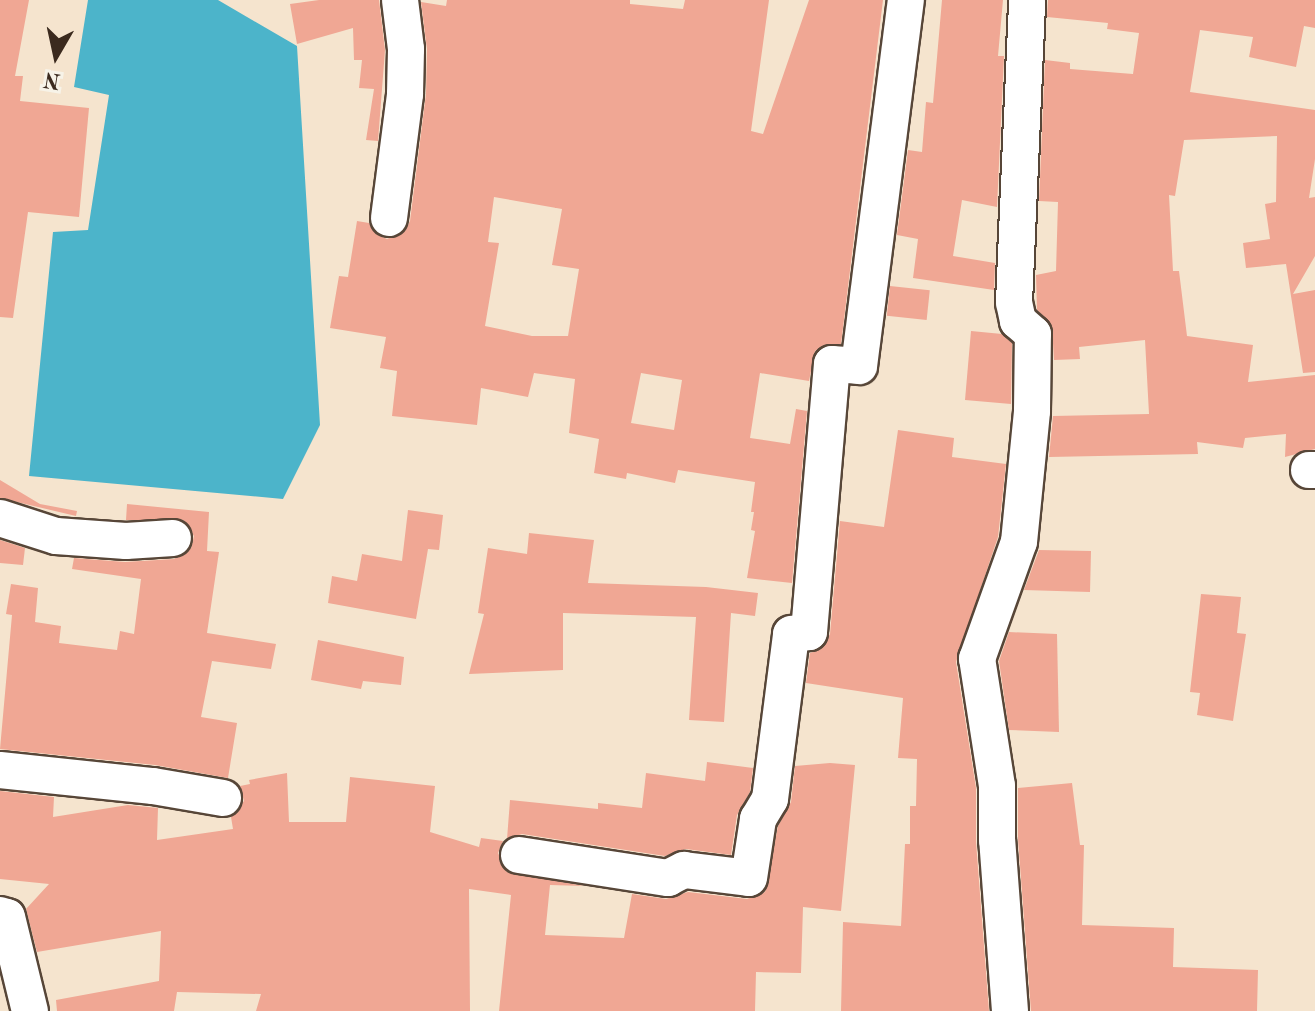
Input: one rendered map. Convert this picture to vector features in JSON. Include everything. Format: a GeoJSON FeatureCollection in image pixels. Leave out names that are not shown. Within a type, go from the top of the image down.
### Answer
{"type":"FeatureCollection","features":[{"type":"Feature","properties":{"kind":"street"},"geometry":{"type":"LineString","coordinates":[[389,218],[405,94],[406,49],[400,0]]}},
{"type":"Feature","properties":{"kind":"street"},"geometry":{"type":"LineString","coordinates":[[519,855],[668,878],[684,870],[749,878],[758,819],[770,799],[791,634],[809,632],[832,364],[859,366],[906,0]]}},
{"type":"Feature","properties":{"kind":"street"},"geometry":{"type":"LineString","coordinates":[[1010,1011],[997,840],[997,786],[977,659],[1019,542],[1032,411],[1033,334],[1018,321],[1014,302],[1027,0]]}},
{"type":"Feature","properties":{"kind":"street"},"geometry":{"type":"LineString","coordinates":[[0,518],[56,536],[126,541],[173,538]]}},
{"type":"Feature","properties":{"kind":"street"},"geometry":{"type":"LineString","coordinates":[[0,770],[153,786],[223,798]]}},
{"type":"Feature","properties":{"kind":"street"},"geometry":{"type":"LineString","coordinates":[[0,915],[7,917],[30,1011]]}},
{"type":"Feature","properties":{"kind":"water"},"geometry":{"type":"Polygon","coordinates":[[[88,0],[218,0],[297,46],[320,425],[283,499],[29,476],[53,232],[88,230],[109,95],[74,87],[88,0]]]}},
{"type":"Feature","properties":{"kind":"building"},"geometry":{"type":"Polygon","coordinates":[[[0,0],[29,0],[15,76],[23,76],[20,101],[89,108],[79,217],[28,212],[13,318],[0,317],[0,0]]]}},
{"type":"Feature","properties":{"kind":"building"},"geometry":{"type":"Polygon","coordinates":[[[319,0],[379,0],[385,50],[378,141],[366,140],[374,89],[359,88],[362,60],[354,60],[353,28],[297,44],[290,4],[319,0]]]}},
{"type":"Feature","properties":{"kind":"building"},"geometry":{"type":"Polygon","coordinates":[[[447,0],[630,0],[630,4],[683,9],[685,0],[769,0],[751,131],[763,134],[809,0],[883,0],[841,344],[824,345],[815,351],[809,381],[760,373],[750,438],[790,444],[796,409],[807,411],[792,583],[747,578],[755,531],[751,530],[754,512],[751,512],[755,482],[678,470],[675,483],[627,473],[626,479],[594,473],[599,439],[569,433],[575,379],[534,373],[528,397],[481,388],[477,425],[392,416],[397,371],[380,368],[386,337],[330,328],[339,276],[348,277],[357,221],[369,223],[376,234],[387,239],[405,231],[410,221],[426,94],[427,49],[421,2],[446,6],[447,0]],[[494,197],[488,242],[499,243],[485,326],[532,336],[568,336],[579,269],[552,265],[562,209],[494,197]],[[641,373],[631,423],[674,430],[682,380],[641,373]]]}},
{"type":"Feature","properties":{"kind":"building"},"geometry":{"type":"Polygon","coordinates":[[[942,0],[1003,0],[998,56],[1004,56],[997,207],[962,200],[953,256],[995,263],[994,290],[913,278],[918,239],[897,235],[908,150],[922,152],[926,102],[933,103],[942,0]]]}},
{"type":"Feature","properties":{"kind":"building"},"geometry":{"type":"Polygon","coordinates":[[[1048,0],[1315,0],[1315,28],[1304,26],[1296,67],[1249,57],[1253,37],[1200,30],[1190,92],[1315,110],[1315,159],[1309,198],[1315,197],[1315,256],[1293,294],[1315,290],[1315,372],[1303,373],[1286,264],[1246,268],[1243,243],[1270,239],[1265,204],[1276,202],[1277,136],[1184,140],[1175,196],[1169,195],[1173,271],[1179,271],[1187,336],[1253,345],[1248,382],[1315,375],[1315,449],[1285,457],[1286,434],[1245,438],[1243,448],[1197,442],[1198,454],[1049,457],[1053,416],[1149,414],[1145,340],[1079,347],[1080,359],[1054,360],[1052,326],[1037,310],[1036,275],[1056,271],[1058,202],[1039,201],[1045,60],[1070,63],[1070,69],[1133,74],[1139,33],[1107,29],[1108,23],[1047,17],[1048,0]]]}},
{"type":"Feature","properties":{"kind":"building"},"geometry":{"type":"Polygon","coordinates":[[[890,286],[930,290],[927,320],[887,316],[890,286]]]}},
{"type":"Feature","properties":{"kind":"building"},"geometry":{"type":"Polygon","coordinates":[[[971,331],[1002,334],[1012,343],[1011,404],[965,400],[971,331]]]}},
{"type":"Feature","properties":{"kind":"building"},"geometry":{"type":"Polygon","coordinates":[[[898,430],[954,438],[952,457],[1006,464],[998,537],[956,662],[976,788],[976,842],[989,1011],[841,1011],[843,922],[901,926],[905,844],[910,844],[910,806],[916,806],[917,759],[898,758],[903,698],[806,683],[810,653],[821,649],[830,634],[840,521],[884,527],[898,430]]]}},
{"type":"Feature","properties":{"kind":"building"},"geometry":{"type":"Polygon","coordinates":[[[0,480],[40,504],[77,511],[76,516],[0,498],[0,480]]]}},
{"type":"Feature","properties":{"kind":"building"},"geometry":{"type":"Polygon","coordinates":[[[127,504],[209,512],[207,551],[219,552],[207,633],[276,644],[271,669],[212,661],[201,717],[237,723],[228,778],[155,765],[0,749],[12,615],[6,614],[11,584],[38,588],[35,622],[61,626],[59,643],[117,650],[120,631],[134,634],[141,579],[72,569],[74,558],[125,562],[174,559],[191,548],[194,536],[183,520],[126,520],[127,504]]]}},
{"type":"Feature","properties":{"kind":"building"},"geometry":{"type":"Polygon","coordinates":[[[408,510],[443,515],[439,550],[428,549],[416,619],[328,603],[332,576],[357,581],[362,554],[402,561],[408,510]]]}},
{"type":"Feature","properties":{"kind":"building"},"geometry":{"type":"Polygon","coordinates":[[[529,533],[594,540],[588,583],[706,587],[758,593],[755,616],[731,613],[724,722],[689,720],[696,617],[563,613],[563,670],[469,674],[484,614],[478,613],[488,548],[527,554],[529,533]]]}},
{"type":"Feature","properties":{"kind":"building"},"geometry":{"type":"Polygon","coordinates":[[[0,540],[25,548],[23,565],[0,563],[0,540]]]}},
{"type":"Feature","properties":{"kind":"building"},"geometry":{"type":"Polygon","coordinates":[[[1039,550],[1091,551],[1090,592],[1024,590],[1039,550]]]}},
{"type":"Feature","properties":{"kind":"building"},"geometry":{"type":"Polygon","coordinates":[[[1201,594],[1241,597],[1237,633],[1246,634],[1233,721],[1197,715],[1200,693],[1190,692],[1201,594]]]}},
{"type":"Feature","properties":{"kind":"building"},"geometry":{"type":"Polygon","coordinates":[[[1009,632],[1057,634],[1059,732],[1009,730],[999,661],[1009,632]]]}},
{"type":"Feature","properties":{"kind":"building"},"geometry":{"type":"Polygon","coordinates":[[[318,640],[404,657],[401,685],[363,681],[361,689],[311,680],[318,640]]]}},
{"type":"Feature","properties":{"kind":"building"},"geometry":{"type":"Polygon","coordinates":[[[707,762],[753,768],[750,792],[737,815],[731,855],[686,849],[665,856],[522,834],[507,839],[510,800],[598,809],[598,803],[642,808],[646,773],[705,781],[707,762]]]}},
{"type":"Feature","properties":{"kind":"building"},"geometry":{"type":"Polygon","coordinates":[[[830,763],[855,765],[841,911],[803,907],[801,973],[756,972],[755,1011],[499,1011],[511,895],[469,889],[470,1011],[256,1011],[261,994],[177,992],[174,1011],[57,1011],[56,1000],[159,981],[161,931],[37,952],[26,909],[49,884],[0,879],[0,791],[54,797],[53,817],[128,805],[158,808],[157,840],[233,829],[231,817],[244,801],[240,786],[250,784],[249,780],[287,773],[289,822],[346,822],[350,777],[435,786],[430,832],[479,847],[481,838],[503,841],[498,853],[507,872],[584,886],[550,885],[545,935],[624,938],[632,894],[666,899],[688,892],[747,899],[765,892],[778,826],[791,802],[795,766],[830,763]]]}},
{"type":"Feature","properties":{"kind":"building"},"geometry":{"type":"Polygon","coordinates":[[[1072,783],[1080,845],[1084,845],[1082,925],[1174,928],[1173,967],[1258,970],[1257,1011],[1031,1011],[1018,839],[1018,788],[1072,783]]]}}]}
